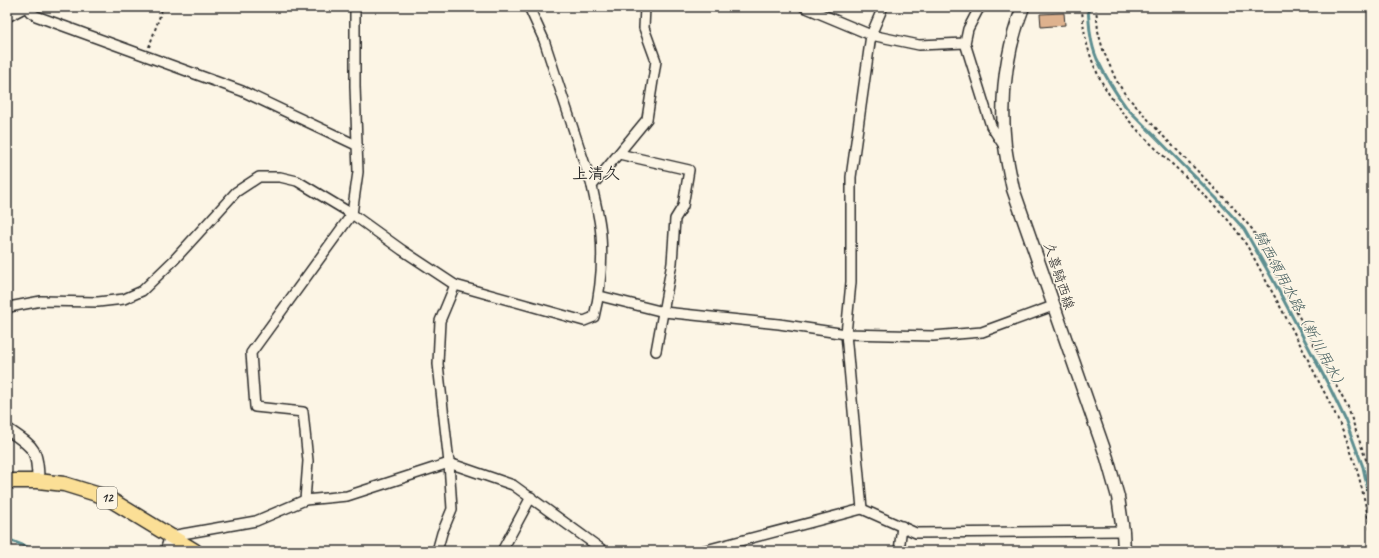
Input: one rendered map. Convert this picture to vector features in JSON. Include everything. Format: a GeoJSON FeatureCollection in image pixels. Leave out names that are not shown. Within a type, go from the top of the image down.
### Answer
{"type":"FeatureCollection","features":[{"type":"Feature","properties":{"kind":"main road","name":"久喜騎西線"},"geometry":{"type":"LineString","coordinates":[[1023,7],[1016,26],[1007,66],[1003,102],[1005,147],[1013,189],[1107,458],[1118,497],[1123,531],[1124,551]]}},
{"type":"Feature","properties":{"kind":"main road","name":"12"},"geometry":{"type":"LineString","coordinates":[[7,482],[38,481],[64,484],[106,497],[195,551]]}},
{"type":"Feature","properties":{"kind":"street"},"geometry":{"type":"LineString","coordinates":[[7,16],[24,7]]}},
{"type":"Feature","properties":{"kind":"street"},"geometry":{"type":"LineString","coordinates":[[27,7],[30,12],[36,16],[242,91],[356,145]]}},
{"type":"Feature","properties":{"kind":"street"},"geometry":{"type":"LineString","coordinates":[[306,500],[308,461],[303,412],[255,407],[251,353],[352,214],[358,172],[356,145],[355,7]]}},
{"type":"Feature","properties":{"kind":"street"},"geometry":{"type":"LineString","coordinates":[[8,308],[41,301],[98,302],[124,299],[142,291],[174,260],[236,192],[259,178],[280,177],[297,181],[352,214],[402,250],[455,285],[584,320],[594,317],[600,296],[602,269],[601,233],[592,186],[544,40],[529,7]]}},
{"type":"Feature","properties":{"kind":"street"},"geometry":{"type":"LineString","coordinates":[[592,186],[647,119],[656,61],[644,28],[645,7]]}},
{"type":"Feature","properties":{"kind":"street"},"geometry":{"type":"LineString","coordinates":[[804,7],[871,35],[919,45],[965,44]]}},
{"type":"Feature","properties":{"kind":"street"},"geometry":{"type":"LineString","coordinates":[[862,509],[846,334],[851,282],[851,177],[871,35],[883,7]]}},
{"type":"Feature","properties":{"kind":"street"},"geometry":{"type":"LineString","coordinates":[[981,7],[968,29],[965,44],[991,126],[1005,147]]}},
{"type":"Feature","properties":{"kind":"street"},"geometry":{"type":"LineString","coordinates":[[619,154],[689,170],[683,206],[675,219],[672,263],[656,351]]}},
{"type":"Feature","properties":{"kind":"street"},"geometry":{"type":"LineString","coordinates":[[437,551],[442,533],[452,509],[449,464],[438,364],[440,321],[455,285]]}},
{"type":"Feature","properties":{"kind":"street"},"geometry":{"type":"LineString","coordinates":[[600,296],[664,312],[779,324],[846,334],[933,336],[982,332],[1053,306]]}},
{"type":"Feature","properties":{"kind":"street"},"geometry":{"type":"LineString","coordinates":[[7,429],[33,449],[37,457],[38,481]]}},
{"type":"Feature","properties":{"kind":"street"},"geometry":{"type":"LineString","coordinates":[[166,551],[171,536],[256,521],[306,500],[346,496],[449,464],[513,484],[604,551]]}},
{"type":"Feature","properties":{"kind":"street"},"geometry":{"type":"LineString","coordinates":[[502,551],[531,497]]}},
{"type":"Feature","properties":{"kind":"street"},"geometry":{"type":"LineString","coordinates":[[702,551],[862,509],[916,533],[1123,531]]}},
{"type":"Feature","properties":{"kind":"street"},"geometry":{"type":"LineString","coordinates":[[899,551],[902,526]]}},
{"type":"Feature","properties":{"kind":"path"},"geometry":{"type":"LineString","coordinates":[[146,56],[163,7]]}},
{"type":"Feature","properties":{"kind":"path"},"geometry":{"type":"LineString","coordinates":[[1082,7],[1088,46],[1096,71],[1112,100],[1126,119],[1200,190],[1232,224],[1243,240],[1290,324],[1336,415],[1351,451],[1359,477],[1372,536]]}},
{"type":"Feature","properties":{"kind":"path"},"geometry":{"type":"LineString","coordinates":[[1096,7],[1098,31],[1104,50],[1116,80],[1125,94],[1252,229],[1348,408],[1372,477]]}},
{"type":"Feature","properties":{"kind":"building"},"geometry":{"type":"Polygon","coordinates":[[[1064,13],[1065,25],[1041,27],[1040,14],[1064,13]]]}},
{"type":"Feature","properties":{"kind":"waterway","name":"騎西領用水路（新川用水）"},"geometry":{"type":"LineString","coordinates":[[1088,7],[1090,33],[1097,59],[1118,96],[1126,107],[1216,198],[1244,229],[1273,280],[1345,419],[1363,467],[1372,509]]}},
{"type":"Feature","properties":{"kind":"waterway"},"geometry":{"type":"LineString","coordinates":[[7,539],[37,551]]}},
{"type":"Feature","properties":{"kind":"district","name":"上清久"},"geometry":{"type":"Point","coordinates":[596,174]}}]}
